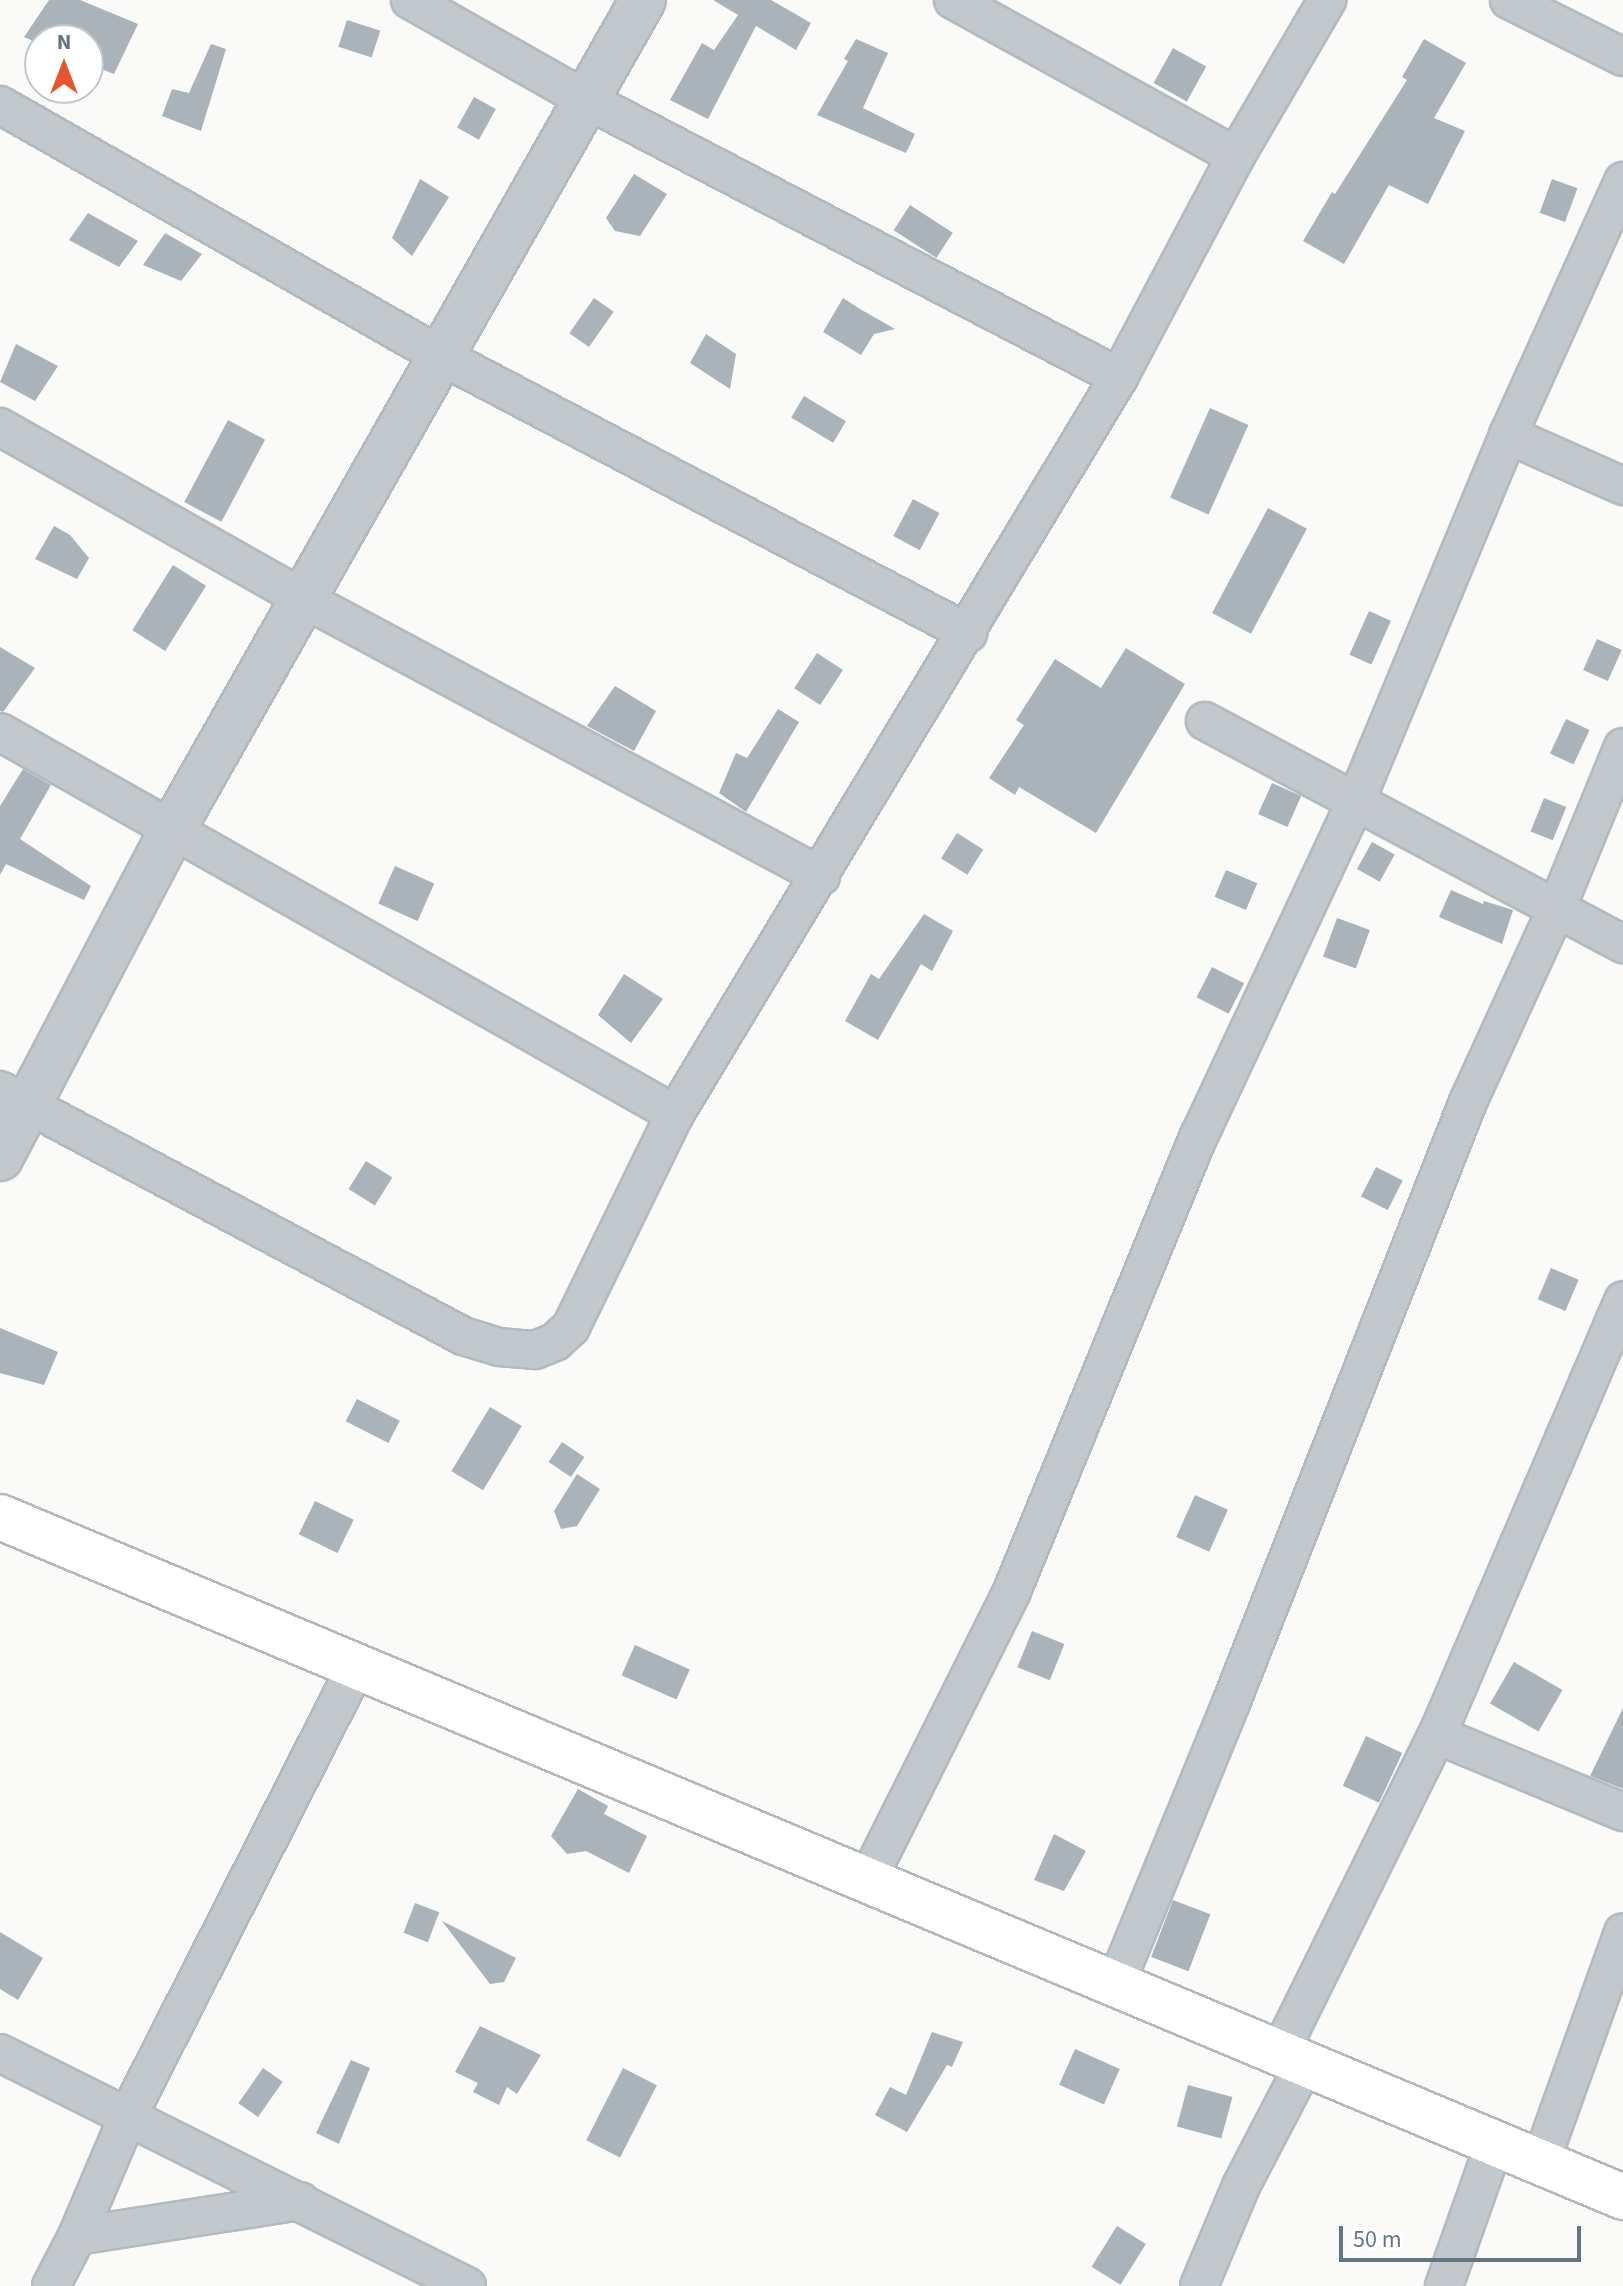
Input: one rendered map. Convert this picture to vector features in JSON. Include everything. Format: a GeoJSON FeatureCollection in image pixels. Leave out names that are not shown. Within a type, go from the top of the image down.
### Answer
{"type":"FeatureCollection","features":[{"type":"Feature","properties":{"kind":"main road"},"geometry":{"type":"LineString","coordinates":[[0,1517],[866,1883],[1623,2197]]}},
{"type":"Feature","properties":{"kind":"street"},"geometry":{"type":"LineString","coordinates":[[410,0],[587,100],[1119,377]]}},
{"type":"Feature","properties":{"kind":"street"},"geometry":{"type":"LineString","coordinates":[[0,1158],[14,1098],[172,830],[643,0]]}},
{"type":"Feature","properties":{"kind":"street"},"geometry":{"type":"LineString","coordinates":[[953,0],[1236,156]]}},
{"type":"Feature","properties":{"kind":"street"},"geometry":{"type":"LineString","coordinates":[[14,1098],[463,1336],[499,1347],[535,1350],[555,1342],[571,1327],[675,1114],[968,633],[1119,377],[1236,156],[1327,0]]}},
{"type":"Feature","properties":{"kind":"street"},"geometry":{"type":"LineString","coordinates":[[1509,0],[1623,57]]}},
{"type":"Feature","properties":{"kind":"street"},"geometry":{"type":"LineString","coordinates":[[0,105],[439,355],[968,633]]}},
{"type":"Feature","properties":{"kind":"street"},"geometry":{"type":"LineString","coordinates":[[866,1883],[1012,1591],[1199,1136],[1356,801],[1508,435],[1623,181]]}},
{"type":"Feature","properties":{"kind":"street"},"geometry":{"type":"LineString","coordinates":[[0,427],[302,598],[821,876]]}},
{"type":"Feature","properties":{"kind":"street"},"geometry":{"type":"LineString","coordinates":[[1508,435],[1623,486]]}},
{"type":"Feature","properties":{"kind":"street"},"geometry":{"type":"LineString","coordinates":[[1205,721],[1623,944]]}},
{"type":"Feature","properties":{"kind":"street"},"geometry":{"type":"LineString","coordinates":[[0,732],[675,1114]]}},
{"type":"Feature","properties":{"kind":"street"},"geometry":{"type":"LineString","coordinates":[[1115,1986],[1231,1703],[1468,1102],[1556,910],[1623,747]]}},
{"type":"Feature","properties":{"kind":"street"},"geometry":{"type":"LineString","coordinates":[[1199,2286],[1292,2059],[1437,1735],[1623,1300]]}},
{"type":"Feature","properties":{"kind":"street"},"geometry":{"type":"LineString","coordinates":[[51,2286],[77,2236],[127,2118],[356,1667]]}},
{"type":"Feature","properties":{"kind":"street"},"geometry":{"type":"LineString","coordinates":[[1437,1735],[1623,1812]]}},
{"type":"Feature","properties":{"kind":"street"},"geometry":{"type":"LineString","coordinates":[[1540,2164],[1623,1932]]}},
{"type":"Feature","properties":{"kind":"street"},"geometry":{"type":"LineString","coordinates":[[0,2053],[467,2286]]}},
{"type":"Feature","properties":{"kind":"street"},"geometry":{"type":"LineString","coordinates":[[1444,2286],[1494,2145]]}},
{"type":"Feature","properties":{"kind":"street"},"geometry":{"type":"LineString","coordinates":[[77,2236],[300,2201]]}},
{"type":"Feature","properties":{"kind":"building"},"geometry":{"type":"Polygon","coordinates":[[[49,0],[80,0],[138,24],[114,74],[104,70],[104,24],[33,24],[49,0]]]}},
{"type":"Feature","properties":{"kind":"building"},"geometry":{"type":"Polygon","coordinates":[[[713,0],[771,0],[811,23],[796,50],[756,26],[708,119],[670,100],[702,43],[714,50],[738,15],[713,0]]]}},
{"type":"Feature","properties":{"kind":"building"},"geometry":{"type":"Polygon","coordinates":[[[347,20],[380,31],[372,57],[338,47],[347,20]]]}},
{"type":"Feature","properties":{"kind":"building"},"geometry":{"type":"Polygon","coordinates":[[[856,39],[888,53],[863,108],[915,134],[906,153],[817,115],[848,61],[844,59],[856,39]]]}},
{"type":"Feature","properties":{"kind":"building"},"geometry":{"type":"Polygon","coordinates":[[[1424,39],[1466,63],[1434,118],[1465,131],[1428,204],[1389,185],[1344,264],[1303,241],[1407,80],[1402,77],[1424,39]]]}},
{"type":"Feature","properties":{"kind":"building"},"geometry":{"type":"Polygon","coordinates":[[[211,44],[226,49],[201,131],[162,116],[172,89],[189,93],[211,44]]]}},
{"type":"Feature","properties":{"kind":"building"},"geometry":{"type":"Polygon","coordinates":[[[1173,48],[1206,66],[1187,101],[1154,83],[1173,48]]]}},
{"type":"Feature","properties":{"kind":"building"},"geometry":{"type":"Polygon","coordinates":[[[474,97],[496,109],[479,140],[457,128],[474,97]]]}},
{"type":"Feature","properties":{"kind":"building"},"geometry":{"type":"Polygon","coordinates":[[[634,174],[667,194],[640,236],[615,231],[606,218],[634,174]]]}},
{"type":"Feature","properties":{"kind":"building"},"geometry":{"type":"Polygon","coordinates":[[[420,179],[449,197],[412,256],[392,238],[420,179]]]}},
{"type":"Feature","properties":{"kind":"building"},"geometry":{"type":"Polygon","coordinates":[[[1552,179],[1577,188],[1565,222],[1540,213],[1552,179]]]}},
{"type":"Feature","properties":{"kind":"building"},"geometry":{"type":"Polygon","coordinates":[[[910,205],[953,233],[936,258],[894,230],[910,205]]]}},
{"type":"Feature","properties":{"kind":"building"},"geometry":{"type":"Polygon","coordinates":[[[88,213],[138,241],[119,267],[69,240],[88,213]]]}},
{"type":"Feature","properties":{"kind":"building"},"geometry":{"type":"Polygon","coordinates":[[[165,233],[202,254],[181,281],[143,265],[165,233]]]}},
{"type":"Feature","properties":{"kind":"building"},"geometry":{"type":"Polygon","coordinates":[[[594,298],[614,312],[589,347],[569,333],[594,298]]]}},
{"type":"Feature","properties":{"kind":"building"},"geometry":{"type":"Polygon","coordinates":[[[843,298],[895,329],[874,334],[861,355],[823,332],[843,298]]]}},
{"type":"Feature","properties":{"kind":"building"},"geometry":{"type":"Polygon","coordinates":[[[706,334],[736,354],[730,389],[690,363],[706,334]]]}},
{"type":"Feature","properties":{"kind":"building"},"geometry":{"type":"Polygon","coordinates":[[[16,344],[58,366],[35,401],[0,382],[16,344]]]}},
{"type":"Feature","properties":{"kind":"building"},"geometry":{"type":"Polygon","coordinates":[[[804,396],[846,421],[833,443],[791,417],[804,396]]]}},
{"type":"Feature","properties":{"kind":"building"},"geometry":{"type":"Polygon","coordinates":[[[1210,408],[1248,425],[1209,515],[1170,498],[1210,408]]]}},
{"type":"Feature","properties":{"kind":"building"},"geometry":{"type":"Polygon","coordinates":[[[228,420],[265,440],[221,522],[184,502],[228,420]]]}},
{"type":"Feature","properties":{"kind":"building"},"geometry":{"type":"Polygon","coordinates":[[[913,499],[939,513],[920,550],[893,536],[913,499]]]}},
{"type":"Feature","properties":{"kind":"building"},"geometry":{"type":"Polygon","coordinates":[[[1268,508],[1307,529],[1251,634],[1212,613],[1268,508]]]}},
{"type":"Feature","properties":{"kind":"building"},"geometry":{"type":"Polygon","coordinates":[[[54,526],[70,535],[89,558],[77,579],[35,559],[54,526]]]}},
{"type":"Feature","properties":{"kind":"building"},"geometry":{"type":"Polygon","coordinates":[[[173,565],[206,586],[165,651],[132,630],[173,565]]]}},
{"type":"Feature","properties":{"kind":"building"},"geometry":{"type":"Polygon","coordinates":[[[1369,611],[1391,621],[1371,665],[1349,655],[1369,611]]]}},
{"type":"Feature","properties":{"kind":"building"},"geometry":{"type":"Polygon","coordinates":[[[1597,639],[1622,650],[1608,681],[1583,670],[1597,639]]]}},
{"type":"Feature","properties":{"kind":"building"},"geometry":{"type":"Polygon","coordinates":[[[0,647],[35,668],[3,712],[0,711],[0,647]]]}},
{"type":"Feature","properties":{"kind":"building"},"geometry":{"type":"Polygon","coordinates":[[[1126,648],[1185,684],[1096,833],[1019,787],[1015,795],[989,778],[1024,725],[1016,720],[1055,659],[1101,688],[1126,648]]]}},
{"type":"Feature","properties":{"kind":"building"},"geometry":{"type":"Polygon","coordinates":[[[817,653],[843,670],[820,705],[794,688],[817,653]]]}},
{"type":"Feature","properties":{"kind":"building"},"geometry":{"type":"Polygon","coordinates":[[[615,686],[656,711],[634,751],[587,726],[615,686]]]}},
{"type":"Feature","properties":{"kind":"building"},"geometry":{"type":"Polygon","coordinates":[[[778,709],[799,722],[746,812],[719,793],[736,753],[747,758],[778,709]]]}},
{"type":"Feature","properties":{"kind":"building"},"geometry":{"type":"Polygon","coordinates":[[[1566,719],[1590,730],[1574,764],[1550,753],[1566,719]]]}},
{"type":"Feature","properties":{"kind":"building"},"geometry":{"type":"Polygon","coordinates":[[[23,769],[51,785],[20,839],[91,886],[84,900],[6,864],[0,875],[0,806],[23,769]]]}},
{"type":"Feature","properties":{"kind":"building"},"geometry":{"type":"Polygon","coordinates":[[[1272,783],[1301,796],[1287,827],[1258,814],[1272,783]]]}},
{"type":"Feature","properties":{"kind":"building"},"geometry":{"type":"Polygon","coordinates":[[[1544,798],[1566,807],[1553,840],[1531,831],[1544,798]]]}},
{"type":"Feature","properties":{"kind":"building"},"geometry":{"type":"Polygon","coordinates":[[[957,833],[983,849],[967,875],[941,858],[957,833]]]}},
{"type":"Feature","properties":{"kind":"building"},"geometry":{"type":"Polygon","coordinates":[[[1372,842],[1395,855],[1380,882],[1357,869],[1372,842]]]}},
{"type":"Feature","properties":{"kind":"building"},"geometry":{"type":"Polygon","coordinates":[[[395,866],[434,883],[418,921],[378,903],[395,866]]]}},
{"type":"Feature","properties":{"kind":"building"},"geometry":{"type":"Polygon","coordinates":[[[1226,870],[1257,883],[1246,910],[1215,897],[1226,870]]]}},
{"type":"Feature","properties":{"kind":"building"},"geometry":{"type":"Polygon","coordinates":[[[1451,890],[1483,904],[1484,901],[1513,910],[1502,944],[1439,917],[1451,890]]]}},
{"type":"Feature","properties":{"kind":"building"},"geometry":{"type":"Polygon","coordinates":[[[924,914],[953,931],[932,971],[921,964],[878,1040],[845,1021],[871,974],[879,979],[924,914]]]}},
{"type":"Feature","properties":{"kind":"building"},"geometry":{"type":"Polygon","coordinates":[[[1337,918],[1370,930],[1356,968],[1323,957],[1337,918]]]}},
{"type":"Feature","properties":{"kind":"building"},"geometry":{"type":"Polygon","coordinates":[[[1212,967],[1244,983],[1229,1014],[1197,997],[1212,967]]]}},
{"type":"Feature","properties":{"kind":"building"},"geometry":{"type":"Polygon","coordinates":[[[624,974],[663,999],[631,1043],[598,1015],[624,974]]]}},
{"type":"Feature","properties":{"kind":"building"},"geometry":{"type":"Polygon","coordinates":[[[366,1161],[392,1177],[375,1205],[349,1189],[366,1161]]]}},
{"type":"Feature","properties":{"kind":"building"},"geometry":{"type":"Polygon","coordinates":[[[1376,1167],[1403,1181],[1388,1210],[1361,1196],[1376,1167]]]}},
{"type":"Feature","properties":{"kind":"building"},"geometry":{"type":"Polygon","coordinates":[[[1551,1268],[1579,1280],[1565,1311],[1538,1299],[1551,1268]]]}},
{"type":"Feature","properties":{"kind":"building"},"geometry":{"type":"Polygon","coordinates":[[[0,1328],[58,1352],[44,1385],[0,1373],[0,1328]]]}},
{"type":"Feature","properties":{"kind":"building"},"geometry":{"type":"Polygon","coordinates":[[[357,1399],[400,1421],[388,1443],[346,1421],[357,1399]]]}},
{"type":"Feature","properties":{"kind":"building"},"geometry":{"type":"Polygon","coordinates":[[[490,1407],[522,1426],[483,1490],[451,1471],[490,1407]]]}},
{"type":"Feature","properties":{"kind":"building"},"geometry":{"type":"Polygon","coordinates":[[[562,1442],[584,1457],[571,1477],[549,1462],[562,1442]]]}},
{"type":"Feature","properties":{"kind":"building"},"geometry":{"type":"Polygon","coordinates":[[[577,1474],[600,1489],[577,1526],[561,1529],[554,1511],[577,1474]]]}},
{"type":"Feature","properties":{"kind":"building"},"geometry":{"type":"Polygon","coordinates":[[[1195,1495],[1228,1510],[1209,1552],[1176,1537],[1195,1495]]]}},
{"type":"Feature","properties":{"kind":"building"},"geometry":{"type":"Polygon","coordinates":[[[315,1501],[354,1520],[337,1553],[299,1534],[315,1501]]]}},
{"type":"Feature","properties":{"kind":"building"},"geometry":{"type":"Polygon","coordinates":[[[1032,1631],[1064,1644],[1050,1680],[1017,1667],[1032,1631]]]}},
{"type":"Feature","properties":{"kind":"building"},"geometry":{"type":"Polygon","coordinates":[[[635,1645],[690,1669],[676,1700],[622,1675],[635,1645]]]}},
{"type":"Feature","properties":{"kind":"building"},"geometry":{"type":"Polygon","coordinates":[[[1514,1662],[1562,1690],[1538,1732],[1490,1704],[1514,1662]]]}},
{"type":"Feature","properties":{"kind":"building"},"geometry":{"type":"Polygon","coordinates":[[[1623,1708],[1623,1789],[1590,1776],[1623,1708]]]}},
{"type":"Feature","properties":{"kind":"building"},"geometry":{"type":"Polygon","coordinates":[[[1366,1736],[1402,1753],[1379,1803],[1343,1786],[1366,1736]]]}},
{"type":"Feature","properties":{"kind":"building"},"geometry":{"type":"Polygon","coordinates":[[[578,1789],[608,1806],[604,1814],[647,1836],[629,1873],[586,1851],[567,1854],[551,1836],[578,1789]]]}},
{"type":"Feature","properties":{"kind":"building"},"geometry":{"type":"Polygon","coordinates":[[[1054,1834],[1086,1851],[1064,1891],[1034,1880],[1054,1834]]]}},
{"type":"Feature","properties":{"kind":"building"},"geometry":{"type":"Polygon","coordinates":[[[1173,1900],[1210,1914],[1188,1971],[1151,1957],[1173,1900]]]}},
{"type":"Feature","properties":{"kind":"building"},"geometry":{"type":"Polygon","coordinates":[[[415,1903],[439,1912],[428,1942],[404,1933],[415,1903]]]}},
{"type":"Feature","properties":{"kind":"building"},"geometry":{"type":"Polygon","coordinates":[[[442,1921],[516,1958],[504,1982],[490,1984],[442,1921]]]}},
{"type":"Feature","properties":{"kind":"building"},"geometry":{"type":"Polygon","coordinates":[[[0,1932],[43,1958],[18,2000],[0,1989],[0,1932]]]}},
{"type":"Feature","properties":{"kind":"building"},"geometry":{"type":"Polygon","coordinates":[[[480,2026],[541,2055],[517,2094],[507,2087],[499,2105],[473,2092],[478,2083],[455,2072],[480,2026]]]}},
{"type":"Feature","properties":{"kind":"building"},"geometry":{"type":"Polygon","coordinates":[[[932,2032],[963,2042],[952,2067],[947,2065],[907,2132],[875,2115],[890,2087],[906,2095],[932,2032]]]}},
{"type":"Feature","properties":{"kind":"building"},"geometry":{"type":"Polygon","coordinates":[[[1075,2049],[1120,2069],[1104,2105],[1059,2085],[1075,2049]]]}},
{"type":"Feature","properties":{"kind":"building"},"geometry":{"type":"Polygon","coordinates":[[[351,2060],[370,2068],[339,2144],[316,2133],[351,2060]]]}},
{"type":"Feature","properties":{"kind":"building"},"geometry":{"type":"Polygon","coordinates":[[[263,2068],[283,2082],[258,2117],[238,2103],[263,2068]]]}},
{"type":"Feature","properties":{"kind":"building"},"geometry":{"type":"Polygon","coordinates":[[[623,2068],[657,2085],[620,2157],[586,2140],[623,2068]]]}},
{"type":"Feature","properties":{"kind":"building"},"geometry":{"type":"Polygon","coordinates":[[[1188,2085],[1232,2097],[1221,2138],[1177,2127],[1188,2085]]]}},
{"type":"Feature","properties":{"kind":"building"},"geometry":{"type":"Polygon","coordinates":[[[1117,2226],[1146,2244],[1120,2285],[1092,2267],[1117,2226]]]}}]}
